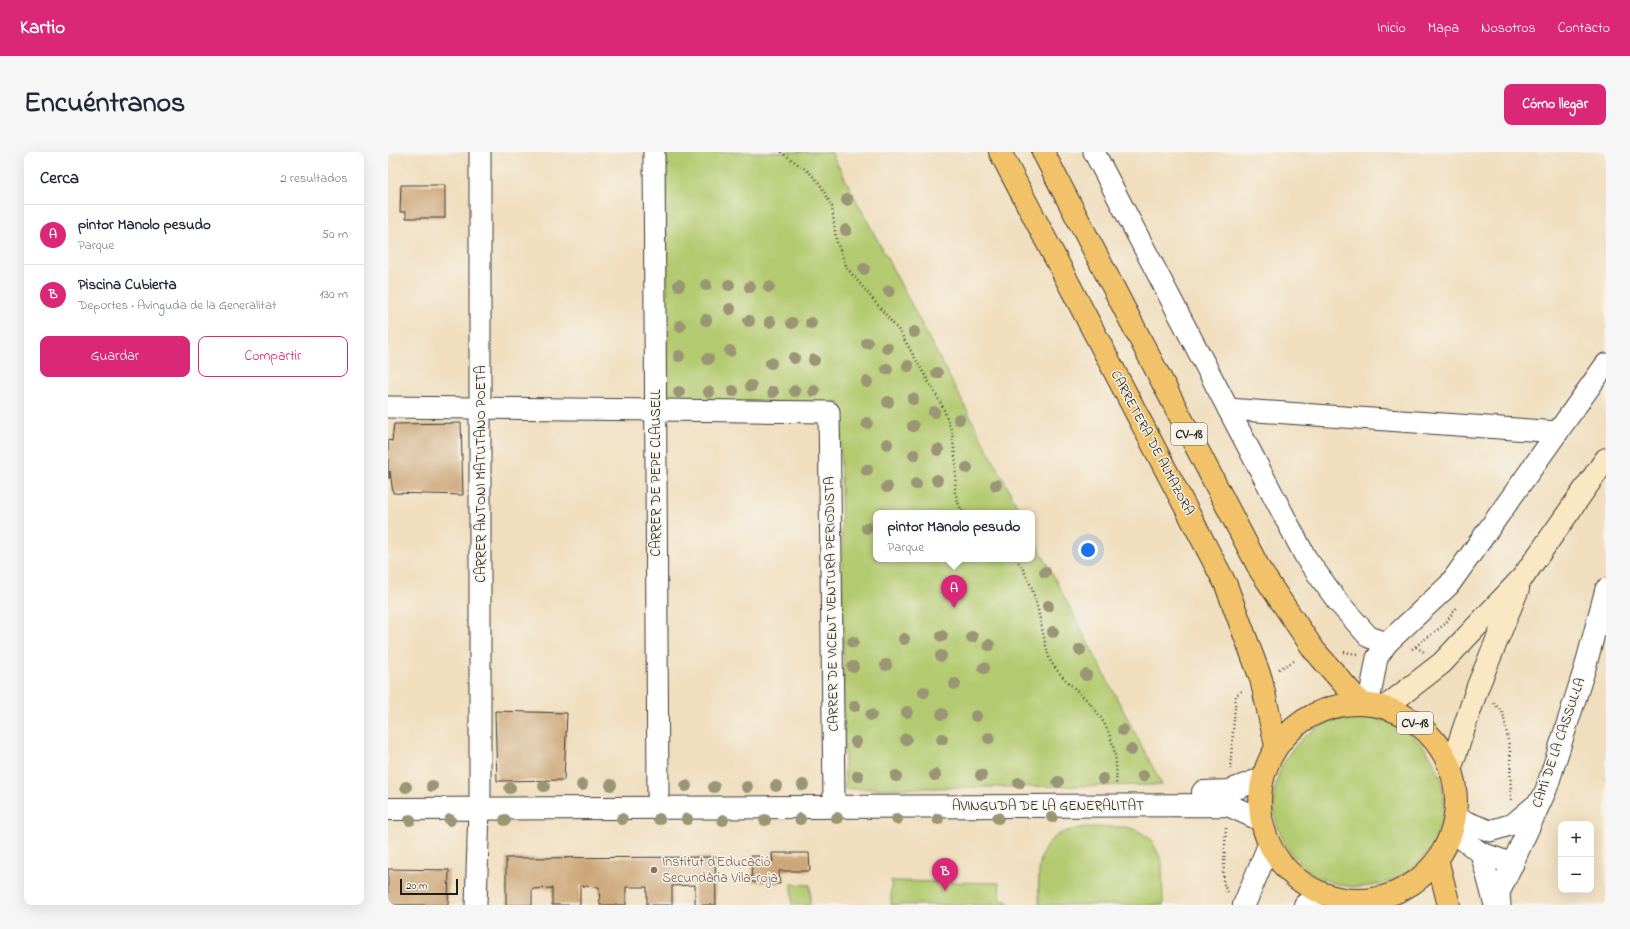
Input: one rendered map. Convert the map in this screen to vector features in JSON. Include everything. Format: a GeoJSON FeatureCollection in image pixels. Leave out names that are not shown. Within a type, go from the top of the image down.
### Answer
{"type":"FeatureCollection","features":[{"type":"Feature","properties":{"kind":"main road","name":"CARRETERA DE ALMAZORA"},"geometry":{"type":"LineString","coordinates":[[1000,152],[1226,585],[1261,679],[1276,746]]}},
{"type":"Feature","properties":{"kind":"main road","name":"CV-18"},"geometry":{"type":"LineString","coordinates":[[1042,152],[1260,570],[1314,650],[1372,703],[1438,739],[1451,767],[1455,826]]}},
{"type":"Feature","properties":{"kind":"main road"},"geometry":{"type":"LineString","coordinates":[[1455,826],[1438,863],[1404,891],[1363,903],[1313,899],[1290,874],[1269,845],[1261,820],[1261,780],[1276,746],[1312,713],[1372,703],[1442,663],[1523,577],[1606,459]]}},
{"type":"Feature","properties":{"kind":"main road"},"geometry":{"type":"LineString","coordinates":[[1451,767],[1478,686],[1523,577]]}},
{"type":"Feature","properties":{"kind":"main road"},"geometry":{"type":"LineString","coordinates":[[1438,863],[1449,905]]}},
{"type":"Feature","properties":{"kind":"street","name":"CARRER ANTONI MATUTANO POETA"},"geometry":{"type":"LineString","coordinates":[[476,905],[480,802],[480,152]]}},
{"type":"Feature","properties":{"kind":"street","name":"CARRER DE PEPE CLAUSELL"},"geometry":{"type":"LineString","coordinates":[[654,152],[658,801]]}},
{"type":"Feature","properties":{"kind":"street"},"geometry":{"type":"LineString","coordinates":[[1094,152],[1306,558],[1338,602],[1369,637],[1387,643]]}},
{"type":"Feature","properties":{"kind":"street"},"geometry":{"type":"LineString","coordinates":[[1372,703],[1377,658],[1387,643],[1449,585],[1606,364]]}},
{"type":"Feature","properties":{"kind":"street"},"geometry":{"type":"LineString","coordinates":[[388,407],[656,410]]}},
{"type":"Feature","properties":{"kind":"street","name":"CARRER DE VICENT VENTURA PERIODISTA"},"geometry":{"type":"LineString","coordinates":[[656,410],[829,412],[833,801]]}},
{"type":"Feature","properties":{"kind":"street"},"geometry":{"type":"LineString","coordinates":[[1228,410],[1558,432]]}},
{"type":"Feature","properties":{"kind":"street","name":"CAMÍ DE LA CASSUL·LA"},"geometry":{"type":"LineString","coordinates":[[1498,901],[1541,800],[1586,668],[1606,588]]}},
{"type":"Feature","properties":{"kind":"street","name":"AVINGUDA DE LA GENERALITAT"},"geometry":{"type":"LineString","coordinates":[[833,801],[1229,791],[1261,780]]}},
{"type":"Feature","properties":{"kind":"street","name":"AVINGUDA DE LA GENERALITAT"},"geometry":{"type":"LineString","coordinates":[[388,796],[480,802]]}},
{"type":"Feature","properties":{"kind":"street"},"geometry":{"type":"LineString","coordinates":[[1490,830],[1513,824],[1541,800]]}},
{"type":"Feature","properties":{"kind":"street","name":"AVINGUDA DE LA GENERALITAT"},"geometry":{"type":"LineString","coordinates":[[388,809],[480,802],[658,801],[833,801],[1228,805],[1261,820]]}},
{"type":"Feature","properties":{"kind":"street"},"geometry":{"type":"LineString","coordinates":[[1455,826],[1490,830],[1512,840],[1516,857],[1481,853]]}},
{"type":"Feature","properties":{"kind":"street"},"geometry":{"type":"LineString","coordinates":[[1455,826],[1481,853],[1498,901]]}},
{"type":"Feature","properties":{"kind":"street"},"geometry":{"type":"LineString","coordinates":[[1244,905],[1269,845]]}},
{"type":"Feature","properties":{"kind":"path"},"geometry":{"type":"LineString","coordinates":[[781,152],[809,172],[820,184],[832,207],[836,240],[847,268],[900,332],[943,407],[952,433],[956,464],[955,492],[958,505],[961,510]]}},
{"type":"Feature","properties":{"kind":"path"},"geometry":{"type":"LineString","coordinates":[[1018,562],[1033,589],[1045,644],[1051,661],[1066,681],[1096,710],[1110,735],[1116,756],[1116,789]]}},
{"type":"Feature","properties":{"kind":"green space"},"geometry":{"type":"Polygon","coordinates":[[[666,152],[831,152],[1019,510],[873,510],[873,562],[1035,562],[1035,541],[1162,785],[845,789],[840,403],[668,402],[666,152]]]}},
{"type":"Feature","properties":{"kind":"green space"},"geometry":{"type":"Polygon","coordinates":[[[1359,717],[1384,721],[1399,727],[1419,742],[1434,762],[1442,785],[1444,802],[1440,827],[1434,842],[1419,862],[1399,877],[1376,885],[1359,887],[1334,883],[1319,877],[1299,862],[1284,842],[1276,819],[1274,802],[1278,777],[1284,762],[1299,742],[1319,727],[1342,719],[1359,717]]]}},
{"type":"Feature","properties":{"kind":"green space"},"geometry":{"type":"Polygon","coordinates":[[[1085,827],[1126,827],[1137,830],[1151,839],[1162,861],[1163,905],[1039,905],[1039,876],[1041,857],[1045,849],[1050,841],[1061,833],[1085,827]]]}},
{"type":"Feature","properties":{"kind":"green space"},"geometry":{"type":"Polygon","coordinates":[[[891,881],[999,883],[1000,899],[1008,902],[1008,905],[891,905],[891,881]]]}},
{"type":"Feature","properties":{"kind":"green space"},"geometry":{"type":"Polygon","coordinates":[[[792,884],[810,885],[810,905],[792,905],[792,884]]]}},
{"type":"Feature","properties":{"kind":"building"},"geometry":{"type":"Polygon","coordinates":[[[401,185],[445,185],[445,218],[406,218],[406,212],[400,212],[401,185]]]}},
{"type":"Feature","properties":{"kind":"building"},"geometry":{"type":"Polygon","coordinates":[[[461,423],[463,495],[393,493],[390,471],[390,478],[388,478],[388,440],[392,441],[394,424],[461,423]]]}},
{"type":"Feature","properties":{"kind":"building"},"geometry":{"type":"Polygon","coordinates":[[[495,711],[567,713],[564,780],[497,781],[495,711]]]}},
{"type":"Feature","properties":{"kind":"building"},"geometry":{"type":"Polygon","coordinates":[[[772,853],[809,853],[810,871],[779,871],[780,884],[752,882],[751,856],[760,856],[761,863],[773,862],[772,853]]]}},
{"type":"Feature","properties":{"kind":"building"},"geometry":{"type":"Polygon","coordinates":[[[715,857],[716,905],[695,905],[695,885],[672,886],[672,905],[647,905],[647,887],[626,887],[626,905],[600,905],[599,887],[580,886],[580,905],[552,905],[552,888],[532,889],[532,905],[506,905],[506,858],[715,857]]]}},
{"type":"Feature","properties":{"kind":"building"},"geometry":{"type":"Polygon","coordinates":[[[388,869],[449,870],[448,905],[388,905],[388,869]]]}},
{"type":"Feature","properties":{"kind":"place","name":"pintor Manolo pesudo"},"geometry":{"type":"Point","coordinates":[954,608]}},
{"type":"Feature","properties":{"kind":"place","name":"Institut d'Educació Secundària Vila-roja"},"geometry":{"type":"Point","coordinates":[654,870]}},
{"type":"Feature","properties":{"kind":"place","name":"Piscina Cubierta"},"geometry":{"type":"Point","coordinates":[945,891]}}]}
